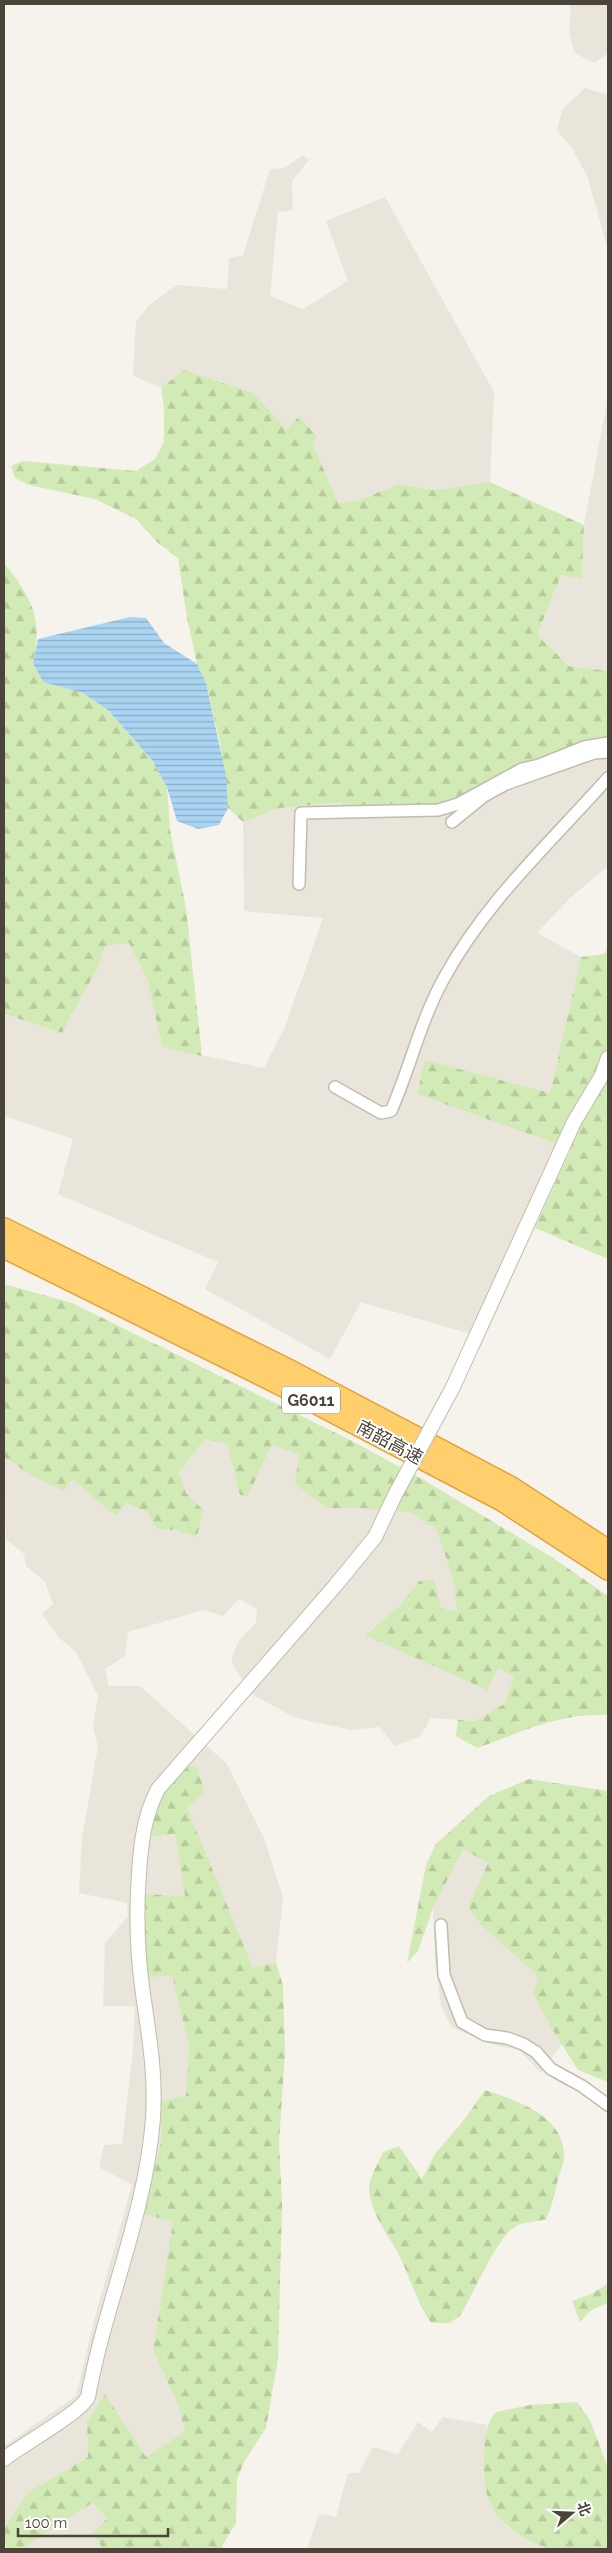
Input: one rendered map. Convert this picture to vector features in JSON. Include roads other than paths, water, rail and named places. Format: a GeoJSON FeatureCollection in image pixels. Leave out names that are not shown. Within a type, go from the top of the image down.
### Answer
{"type":"FeatureCollection","features":[{"type":"Feature","properties":{"kind":"highway","name":"南韶高速"},"geometry":{"type":"LineString","coordinates":[[4,1230],[290,1371],[510,1487],[608,1550]]}},
{"type":"Feature","properties":{"kind":"highway","name":"南韶高速"},"geometry":{"type":"LineString","coordinates":[[4,1247],[282,1385],[502,1500],[608,1569]]}},
{"type":"Feature","properties":{"kind":"street"},"geometry":{"type":"LineString","coordinates":[[299,884],[301,813],[438,810],[458,804],[522,769],[539,765],[584,747],[608,743]]}},
{"type":"Feature","properties":{"kind":"street"},"geometry":{"type":"LineString","coordinates":[[452,822],[484,796],[506,784],[594,753],[608,752]]}},
{"type":"Feature","properties":{"kind":"street"},"geometry":{"type":"LineString","coordinates":[[335,1087],[381,1113],[391,1111],[430,1006],[456,958],[525,866],[608,778]]}},
{"type":"Feature","properties":{"kind":"street"},"geometry":{"type":"LineString","coordinates":[[4,2459],[75,2412],[84,2405],[88,2397],[94,2364],[107,2314],[123,2267],[149,2158],[154,2083],[152,2046],[142,1993],[136,1932],[140,1847],[147,1811],[158,1789],[335,1586],[375,1537],[395,1495],[453,1387],[574,1122],[602,1075],[608,1058]]}},
{"type":"Feature","properties":{"kind":"street"},"geometry":{"type":"LineString","coordinates":[[441,1924],[444,1975],[462,2022],[485,2035],[507,2038],[523,2044],[536,2052],[551,2069],[608,2105]]}},
{"type":"Feature","properties":{"kind":"water"},"geometry":{"type":"Polygon","coordinates":[[[130,617],[146,618],[164,643],[197,664],[206,683],[226,776],[228,808],[219,825],[198,829],[177,821],[167,787],[152,760],[108,710],[83,693],[43,682],[33,663],[38,639],[130,617]]]}}]}
